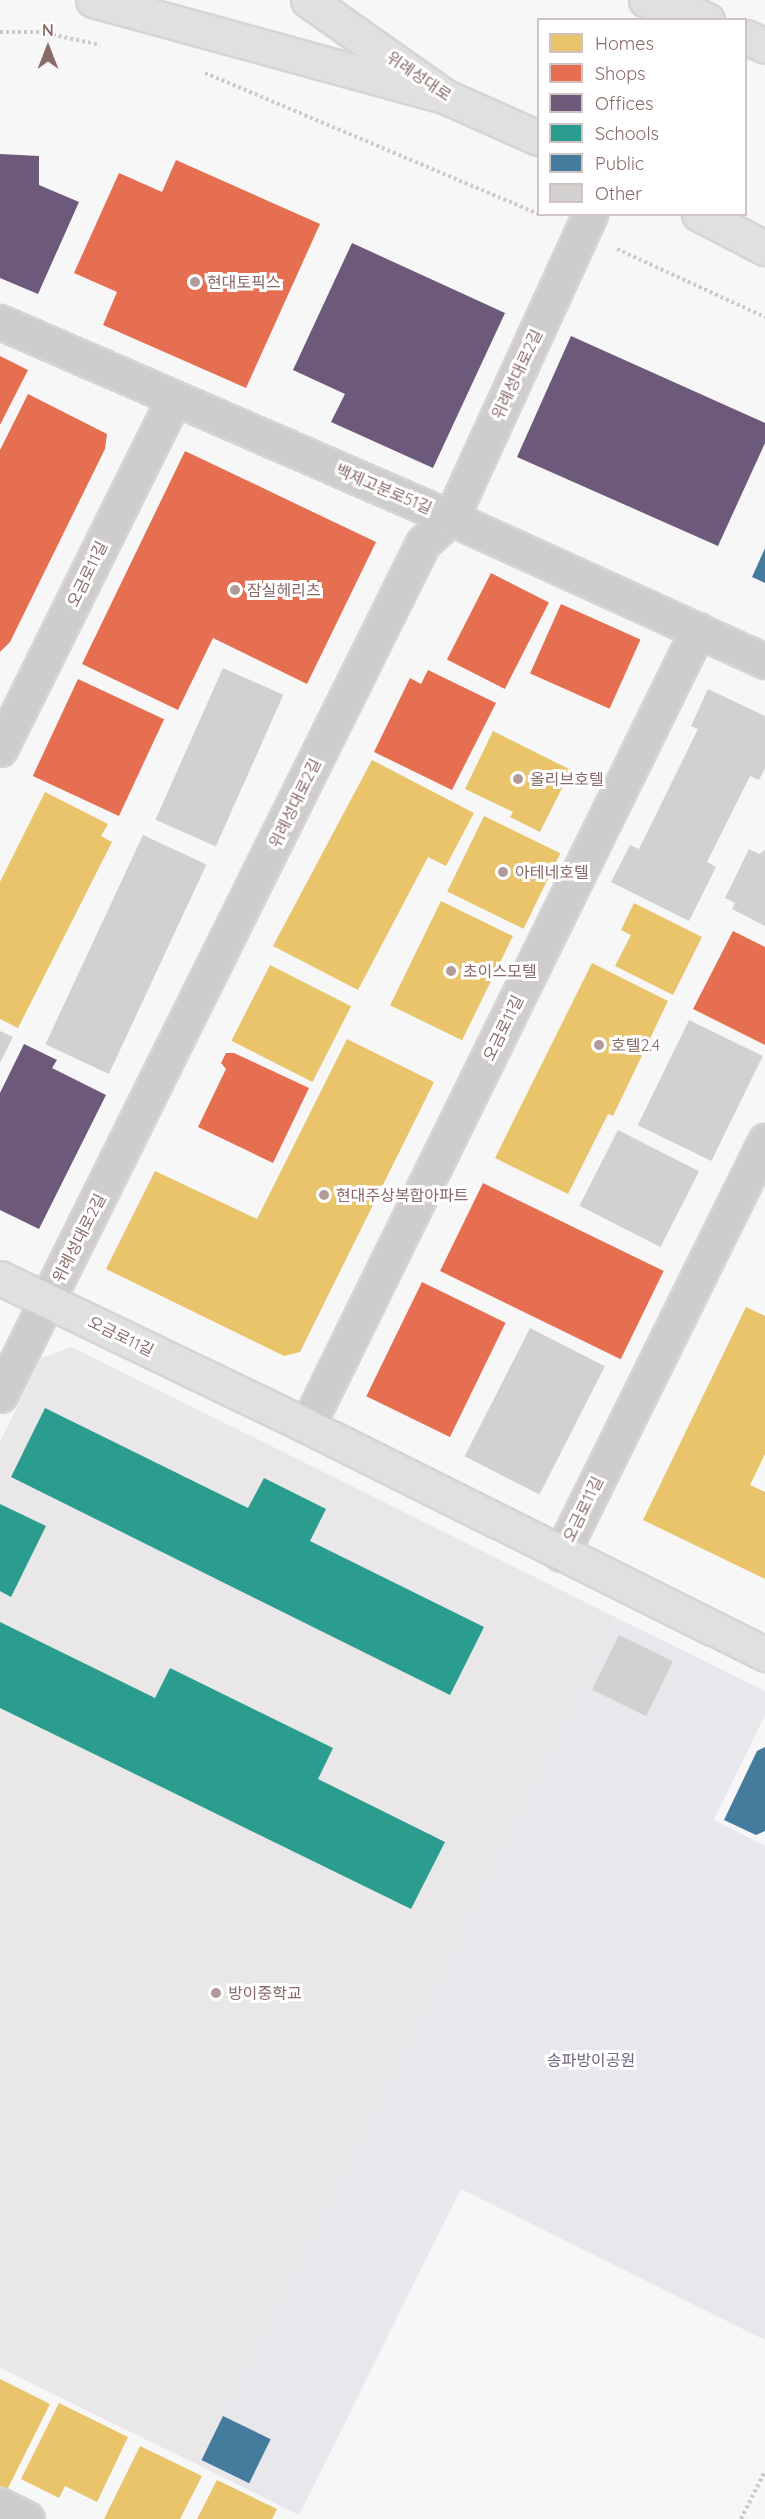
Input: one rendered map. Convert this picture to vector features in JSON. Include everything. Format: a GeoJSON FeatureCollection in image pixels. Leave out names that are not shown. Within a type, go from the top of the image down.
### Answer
{"type":"FeatureCollection","features":[{"type":"Feature","properties":{"kind":"street"},"geometry":{"type":"LineString","coordinates":[[93,0],[444,96]]}},
{"type":"Feature","properties":{"kind":"street","name":"위례성대로"},"geometry":{"type":"LineString","coordinates":[[308,0],[444,96],[537,138]]}},
{"type":"Feature","properties":{"kind":"street"},"geometry":{"type":"LineString","coordinates":[[646,0],[684,9]]}},
{"type":"Feature","properties":{"kind":"street"},"geometry":{"type":"LineString","coordinates":[[747,37],[765,46]]}},
{"type":"Feature","properties":{"kind":"street"},"geometry":{"type":"LineString","coordinates":[[703,216],[765,248]]}},
{"type":"Feature","properties":{"kind":"street","name":"위례성대로2길"},"geometry":{"type":"LineString","coordinates":[[0,1395],[423,543],[451,518],[586,223]]}},
{"type":"Feature","properties":{"kind":"street","name":"백제고분로51길"},"geometry":{"type":"LineString","coordinates":[[0,322],[451,518],[765,661]]}},
{"type":"Feature","properties":{"kind":"street","name":"오금로11길"},"geometry":{"type":"LineString","coordinates":[[0,749],[174,399]]}},
{"type":"Feature","properties":{"kind":"street","name":"오금로11길"},"geometry":{"type":"LineString","coordinates":[[308,1426],[698,630]]}},
{"type":"Feature","properties":{"kind":"street","name":"오금로11길"},"geometry":{"type":"LineString","coordinates":[[561,1554],[765,1141]]}},
{"type":"Feature","properties":{"kind":"street","name":"오금로11길"},"geometry":{"type":"LineString","coordinates":[[0,1278],[308,1426],[765,1654]]}},
{"type":"Feature","properties":{"kind":"street"},"geometry":{"type":"LineString","coordinates":[[0,2505],[27,2519]]}},
{"type":"Feature","properties":{"kind":"path"},"geometry":{"type":"LineString","coordinates":[[0,32],[42,32],[111,47]]}},
{"type":"Feature","properties":{"kind":"path"},"geometry":{"type":"LineString","coordinates":[[201,72],[537,214]]}},
{"type":"Feature","properties":{"kind":"path"},"geometry":{"type":"LineString","coordinates":[[586,223],[765,317]]}},
{"type":"Feature","properties":{"kind":"path"},"geometry":{"type":"LineString","coordinates":[[741,2519],[765,2471]]}},
{"type":"Feature","properties":{"kind":"shaded area","name":"방이중학교"},"geometry":{"type":"Polygon","coordinates":[[[72,1347],[617,1618],[198,2465],[0,2368],[0,1442],[41,1358],[72,1347]]]}},
{"type":"Feature","properties":{"kind":"green space","name":"송파방이공원"},"geometry":{"type":"Polygon","coordinates":[[[617,1618],[765,1691],[765,1715],[714,1820],[765,1846],[765,2340],[461,2189],[299,2515],[198,2465],[617,1618]]]}},
{"type":"Feature","properties":{"kind":"building: Homes","name":"올리브호텔"},"geometry":{"type":"Polygon","coordinates":[[[493,731],[571,770],[540,832],[510,817],[513,812],[465,789],[493,731]]]}},
{"type":"Feature","properties":{"kind":"building: Homes"},"geometry":{"type":"Polygon","coordinates":[[[372,760],[474,813],[446,866],[428,857],[358,990],[273,946],[372,760]]]}},
{"type":"Feature","properties":{"kind":"building: Homes"},"geometry":{"type":"Polygon","coordinates":[[[45,792],[108,824],[101,836],[112,842],[18,1028],[0,1019],[0,882],[45,792]]]}},
{"type":"Feature","properties":{"kind":"building: Homes","name":"아테네호텔"},"geometry":{"type":"Polygon","coordinates":[[[484,816],[560,853],[524,929],[447,891],[484,816]]]}},
{"type":"Feature","properties":{"kind":"building: Homes","name":"초이스모텔"},"geometry":{"type":"Polygon","coordinates":[[[441,901],[513,936],[462,1040],[390,1005],[441,901]]]}},
{"type":"Feature","properties":{"kind":"building: Homes"},"geometry":{"type":"Polygon","coordinates":[[[634,903],[702,937],[673,995],[615,966],[631,935],[621,930],[634,903]]]}},
{"type":"Feature","properties":{"kind":"building: Homes","name":"호텔2.4"},"geometry":{"type":"Polygon","coordinates":[[[592,963],[668,1001],[613,1116],[608,1114],[568,1194],[495,1158],[592,963]]]}},
{"type":"Feature","properties":{"kind":"building: Homes"},"geometry":{"type":"Polygon","coordinates":[[[270,965],[351,1006],[312,1082],[231,1041],[270,965]]]}},
{"type":"Feature","properties":{"kind":"building: Homes","name":"현대주상복합아파트"},"geometry":{"type":"Polygon","coordinates":[[[347,1039],[434,1082],[300,1352],[284,1356],[106,1269],[155,1171],[257,1219],[347,1039]]]}},
{"type":"Feature","properties":{"kind":"building: Homes"},"geometry":{"type":"Polygon","coordinates":[[[746,1307],[765,1316],[765,1454],[750,1485],[765,1492],[765,1579],[643,1520],[746,1307]]]}},
{"type":"Feature","properties":{"kind":"building: Homes"},"geometry":{"type":"Polygon","coordinates":[[[0,2379],[50,2404],[7,2490],[0,2486],[0,2379]]]}},
{"type":"Feature","properties":{"kind":"building: Homes"},"geometry":{"type":"Polygon","coordinates":[[[59,2403],[128,2437],[97,2502],[65,2486],[59,2498],[21,2479],[59,2403]]]}},
{"type":"Feature","properties":{"kind":"building: Homes"},"geometry":{"type":"Polygon","coordinates":[[[140,2446],[202,2476],[180,2519],[104,2519],[140,2446]]]}},
{"type":"Feature","properties":{"kind":"building: Homes"},"geometry":{"type":"Polygon","coordinates":[[[217,2480],[277,2509],[272,2519],[197,2519],[217,2480]]]}},
{"type":"Feature","properties":{"kind":"building: Shops","name":"현대토픽스"},"geometry":{"type":"Polygon","coordinates":[[[176,160],[320,224],[246,388],[103,325],[117,292],[74,273],[119,173],[162,192],[176,160]]]}},
{"type":"Feature","properties":{"kind":"building: Shops"},"geometry":{"type":"Polygon","coordinates":[[[0,356],[28,370],[0,425],[0,356]]]}},
{"type":"Feature","properties":{"kind":"building: Shops"},"geometry":{"type":"Polygon","coordinates":[[[28,394],[107,434],[105,449],[10,642],[0,652],[0,450],[28,394]]]}},
{"type":"Feature","properties":{"kind":"building: Shops","name":"잠실헤리츠"},"geometry":{"type":"Polygon","coordinates":[[[185,451],[376,542],[307,684],[213,638],[178,710],[82,664],[185,451]]]}},
{"type":"Feature","properties":{"kind":"building: Shops"},"geometry":{"type":"Polygon","coordinates":[[[491,573],[549,603],[505,689],[447,659],[491,573]]]}},
{"type":"Feature","properties":{"kind":"building: Shops"},"geometry":{"type":"Polygon","coordinates":[[[561,604],[640,639],[610,709],[530,673],[561,604]]]}},
{"type":"Feature","properties":{"kind":"building: Shops"},"geometry":{"type":"Polygon","coordinates":[[[428,670],[496,703],[452,790],[374,752],[410,678],[421,684],[428,670]]]}},
{"type":"Feature","properties":{"kind":"building: Shops"},"geometry":{"type":"Polygon","coordinates":[[[78,679],[164,719],[119,816],[33,776],[78,679]]]}},
{"type":"Feature","properties":{"kind":"building: Shops"},"geometry":{"type":"Polygon","coordinates":[[[733,931],[765,947],[765,1045],[693,1009],[733,931]]]}},
{"type":"Feature","properties":{"kind":"building: Shops"},"geometry":{"type":"Polygon","coordinates":[[[226,1053],[234,1053],[309,1088],[273,1163],[198,1127],[226,1069],[221,1063],[226,1053]]]}},
{"type":"Feature","properties":{"kind":"building: Shops"},"geometry":{"type":"Polygon","coordinates":[[[483,1183],[664,1271],[621,1359],[440,1271],[483,1183]]]}},
{"type":"Feature","properties":{"kind":"building: Shops"},"geometry":{"type":"Polygon","coordinates":[[[422,1282],[506,1323],[450,1437],[366,1396],[422,1282]]]}},
{"type":"Feature","properties":{"kind":"building: Offices"},"geometry":{"type":"Polygon","coordinates":[[[0,154],[39,156],[39,185],[79,202],[38,294],[0,278],[0,154]]]}},
{"type":"Feature","properties":{"kind":"building: Offices"},"geometry":{"type":"Polygon","coordinates":[[[352,243],[505,313],[433,468],[331,422],[345,394],[293,370],[352,243]]]}},
{"type":"Feature","properties":{"kind":"building: Offices"},"geometry":{"type":"Polygon","coordinates":[[[571,336],[765,423],[765,443],[718,546],[517,457],[571,336]]]}},
{"type":"Feature","properties":{"kind":"building: Offices"},"geometry":{"type":"Polygon","coordinates":[[[24,1044],[57,1060],[52,1068],[106,1095],[39,1229],[0,1210],[0,1093],[24,1044]]]}},
{"type":"Feature","properties":{"kind":"building: Schools"},"geometry":{"type":"Polygon","coordinates":[[[45,1408],[248,1508],[264,1478],[326,1509],[310,1541],[484,1627],[450,1695],[11,1477],[45,1408]]]}},
{"type":"Feature","properties":{"kind":"building: Schools"},"geometry":{"type":"Polygon","coordinates":[[[0,1504],[46,1526],[11,1597],[0,1591],[0,1504]]]}},
{"type":"Feature","properties":{"kind":"building: Schools"},"geometry":{"type":"Polygon","coordinates":[[[0,1622],[155,1698],[170,1668],[333,1748],[318,1779],[445,1842],[411,1909],[0,1708],[0,1622]]]}},
{"type":"Feature","properties":{"kind":"building: Public"},"geometry":{"type":"Polygon","coordinates":[[[765,548],[765,583],[752,577],[765,548]]]}},
{"type":"Feature","properties":{"kind":"building: Public"},"geometry":{"type":"Polygon","coordinates":[[[765,1747],[765,1831],[756,1835],[724,1820],[757,1751],[765,1747]]]}},
{"type":"Feature","properties":{"kind":"building: Public"},"geometry":{"type":"Polygon","coordinates":[[[223,2416],[271,2439],[249,2483],[202,2460],[223,2416]]]}},
{"type":"Feature","properties":{"kind":"building: Other"},"geometry":{"type":"Polygon","coordinates":[[[223,668],[283,695],[216,846],[155,820],[223,668]]]}},
{"type":"Feature","properties":{"kind":"building: Other"},"geometry":{"type":"Polygon","coordinates":[[[708,689],[765,716],[765,768],[759,780],[750,776],[707,862],[716,867],[689,921],[611,882],[630,845],[639,849],[698,729],[691,726],[708,689]]]}},
{"type":"Feature","properties":{"kind":"building: Other"},"geometry":{"type":"Polygon","coordinates":[[[143,835],[206,865],[109,1074],[45,1044],[143,835]]]}},
{"type":"Feature","properties":{"kind":"building: Other"},"geometry":{"type":"Polygon","coordinates":[[[749,849],[759,854],[765,850],[765,926],[732,909],[735,903],[725,898],[749,849]]]}},
{"type":"Feature","properties":{"kind":"building: Other"},"geometry":{"type":"Polygon","coordinates":[[[689,1020],[763,1056],[711,1161],[638,1125],[689,1020]]]}},
{"type":"Feature","properties":{"kind":"building: Other"},"geometry":{"type":"Polygon","coordinates":[[[0,1031],[13,1037],[0,1063],[0,1031]]]}},
{"type":"Feature","properties":{"kind":"building: Other"},"geometry":{"type":"Polygon","coordinates":[[[618,1130],[699,1171],[660,1247],[579,1206],[618,1130]]]}},
{"type":"Feature","properties":{"kind":"building: Other"},"geometry":{"type":"Polygon","coordinates":[[[530,1328],[605,1366],[539,1494],[465,1456],[530,1328]]]}},
{"type":"Feature","properties":{"kind":"building: Other"},"geometry":{"type":"Polygon","coordinates":[[[619,1635],[673,1661],[646,1716],[592,1690],[619,1635]]]}},
{"type":"Feature","properties":{"kind":"place","name":"현대토픽스"},"geometry":{"type":"Point","coordinates":[195,282]}},
{"type":"Feature","properties":{"kind":"place","name":"잠실헤리츠"},"geometry":{"type":"Point","coordinates":[235,590]}},
{"type":"Feature","properties":{"kind":"place","name":"올리브호텔"},"geometry":{"type":"Point","coordinates":[518,779]}},
{"type":"Feature","properties":{"kind":"place","name":"아테네호텔"},"geometry":{"type":"Point","coordinates":[503,872]}},
{"type":"Feature","properties":{"kind":"place","name":"초이스모텔"},"geometry":{"type":"Point","coordinates":[451,971]}},
{"type":"Feature","properties":{"kind":"place","name":"호텔2.4"},"geometry":{"type":"Point","coordinates":[599,1045]}},
{"type":"Feature","properties":{"kind":"place","name":"현대주상복합아파트"},"geometry":{"type":"Point","coordinates":[324,1195]}},
{"type":"Feature","properties":{"kind":"place","name":"방이중학교"},"geometry":{"type":"Point","coordinates":[216,1993]}}]}
